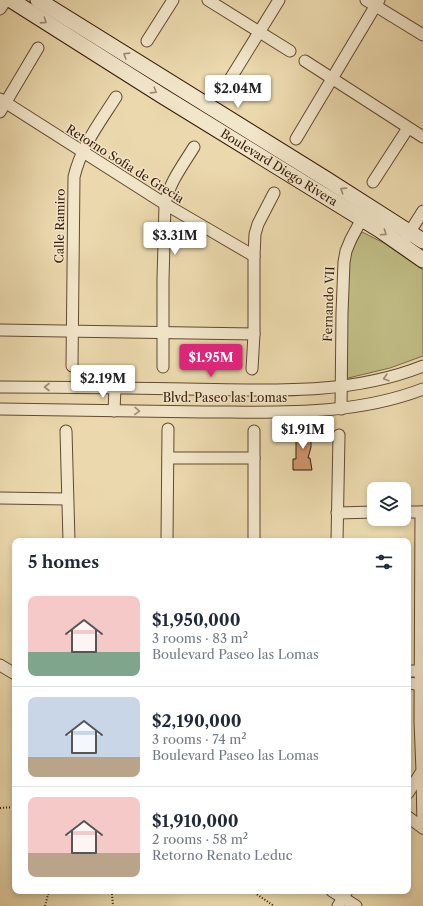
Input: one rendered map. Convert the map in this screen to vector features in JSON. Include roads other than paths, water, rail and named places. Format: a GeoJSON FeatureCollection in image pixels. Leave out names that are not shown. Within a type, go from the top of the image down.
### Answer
{"type":"FeatureCollection","features":[{"type":"Feature","properties":{"kind":"street"},"geometry":{"type":"LineString","coordinates":[[0,9],[6,0]]}},
{"type":"Feature","properties":{"kind":"street","name":"Boulevard Diego Rivera"},"geometry":{"type":"LineString","coordinates":[[12,0],[192,114],[365,213],[416,244]]}},
{"type":"Feature","properties":{"kind":"street","name":"Boulevard Diego Rivera"},"geometry":{"type":"LineString","coordinates":[[38,0],[201,101],[365,213]]}},
{"type":"Feature","properties":{"kind":"street"},"geometry":{"type":"LineString","coordinates":[[147,42],[173,0]]}},
{"type":"Feature","properties":{"kind":"street"},"geometry":{"type":"LineString","coordinates":[[208,0],[290,52]]}},
{"type":"Feature","properties":{"kind":"street"},"geometry":{"type":"LineString","coordinates":[[224,89],[279,0]]}},
{"type":"Feature","properties":{"kind":"street"},"geometry":{"type":"LineString","coordinates":[[366,0],[377,3],[423,35]]}},
{"type":"Feature","properties":{"kind":"street"},"geometry":{"type":"LineString","coordinates":[[296,139],[377,3]]}},
{"type":"Feature","properties":{"kind":"street"},"geometry":{"type":"LineString","coordinates":[[2,105],[38,48]]}},
{"type":"Feature","properties":{"kind":"street"},"geometry":{"type":"LineString","coordinates":[[305,61],[423,137]]}},
{"type":"Feature","properties":{"kind":"street","name":"Calle Ramiro"},"geometry":{"type":"LineString","coordinates":[[72,366],[74,177],[76,167],[82,153],[116,97]]}},
{"type":"Feature","properties":{"kind":"street"},"geometry":{"type":"LineString","coordinates":[[192,114],[201,101]]}},
{"type":"Feature","properties":{"kind":"street","name":"Retorno Sofia de Grecia"},"geometry":{"type":"LineString","coordinates":[[2,105],[254,256]]}},
{"type":"Feature","properties":{"kind":"street"},"geometry":{"type":"LineString","coordinates":[[373,182],[408,128]]}},
{"type":"Feature","properties":{"kind":"street"},"geometry":{"type":"LineString","coordinates":[[163,367],[162,280],[165,204],[174,178],[194,147]]}},
{"type":"Feature","properties":{"kind":"street"},"geometry":{"type":"LineString","coordinates":[[252,369],[254,334],[255,234],[258,224],[274,193]]}},
{"type":"Feature","properties":{"kind":"street"},"geometry":{"type":"LineString","coordinates":[[416,244],[423,211]]}},
{"type":"Feature","properties":{"kind":"street","name":"Fernando VII"},"geometry":{"type":"LineString","coordinates":[[341,409],[344,262],[351,238],[365,213]]}},
{"type":"Feature","properties":{"kind":"street"},"geometry":{"type":"LineString","coordinates":[[0,330],[254,334]]}},
{"type":"Feature","properties":{"kind":"street"},"geometry":{"type":"LineString","coordinates":[[0,387],[309,389],[381,380],[423,366]]}},
{"type":"Feature","properties":{"kind":"street"},"geometry":{"type":"LineString","coordinates":[[114,411],[115,388]]}},
{"type":"Feature","properties":{"kind":"street","name":"Blvd. Paseo las Lomas"},"geometry":{"type":"LineString","coordinates":[[0,409],[240,412],[301,411],[341,409],[368,405],[404,396],[423,389]]}},
{"type":"Feature","properties":{"kind":"street"},"geometry":{"type":"LineString","coordinates":[[167,538],[168,429]]}},
{"type":"Feature","properties":{"kind":"street"},"geometry":{"type":"LineString","coordinates":[[66,431],[69,538]]}},
{"type":"Feature","properties":{"kind":"street"},"geometry":{"type":"LineString","coordinates":[[254,432],[254,538]]}},
{"type":"Feature","properties":{"kind":"street"},"geometry":{"type":"LineString","coordinates":[[337,538],[339,435]]}},
{"type":"Feature","properties":{"kind":"street"},"geometry":{"type":"LineString","coordinates":[[168,458],[254,458]]}},
{"type":"Feature","properties":{"kind":"street"},"geometry":{"type":"LineString","coordinates":[[0,498],[67,499]]}},
{"type":"Feature","properties":{"kind":"street"},"geometry":{"type":"LineString","coordinates":[[337,513],[367,512]]}},
{"type":"Feature","properties":{"kind":"street"},"geometry":{"type":"LineString","coordinates":[[411,512],[422,512],[423,828]]}},
{"type":"Feature","properties":{"kind":"street"},"geometry":{"type":"LineString","coordinates":[[0,665],[12,672]]}},
{"type":"Feature","properties":{"kind":"street"},"geometry":{"type":"LineString","coordinates":[[411,671],[422,671]]}},
{"type":"Feature","properties":{"kind":"street"},"geometry":{"type":"LineString","coordinates":[[411,683],[422,685]]}},
{"type":"Feature","properties":{"kind":"street"},"geometry":{"type":"LineString","coordinates":[[411,788],[422,771]]}},
{"type":"Feature","properties":{"kind":"street"},"geometry":{"type":"LineString","coordinates":[[411,819],[423,828]]}},
{"type":"Feature","properties":{"kind":"street"},"geometry":{"type":"LineString","coordinates":[[342,898],[356,906]]}}]}
